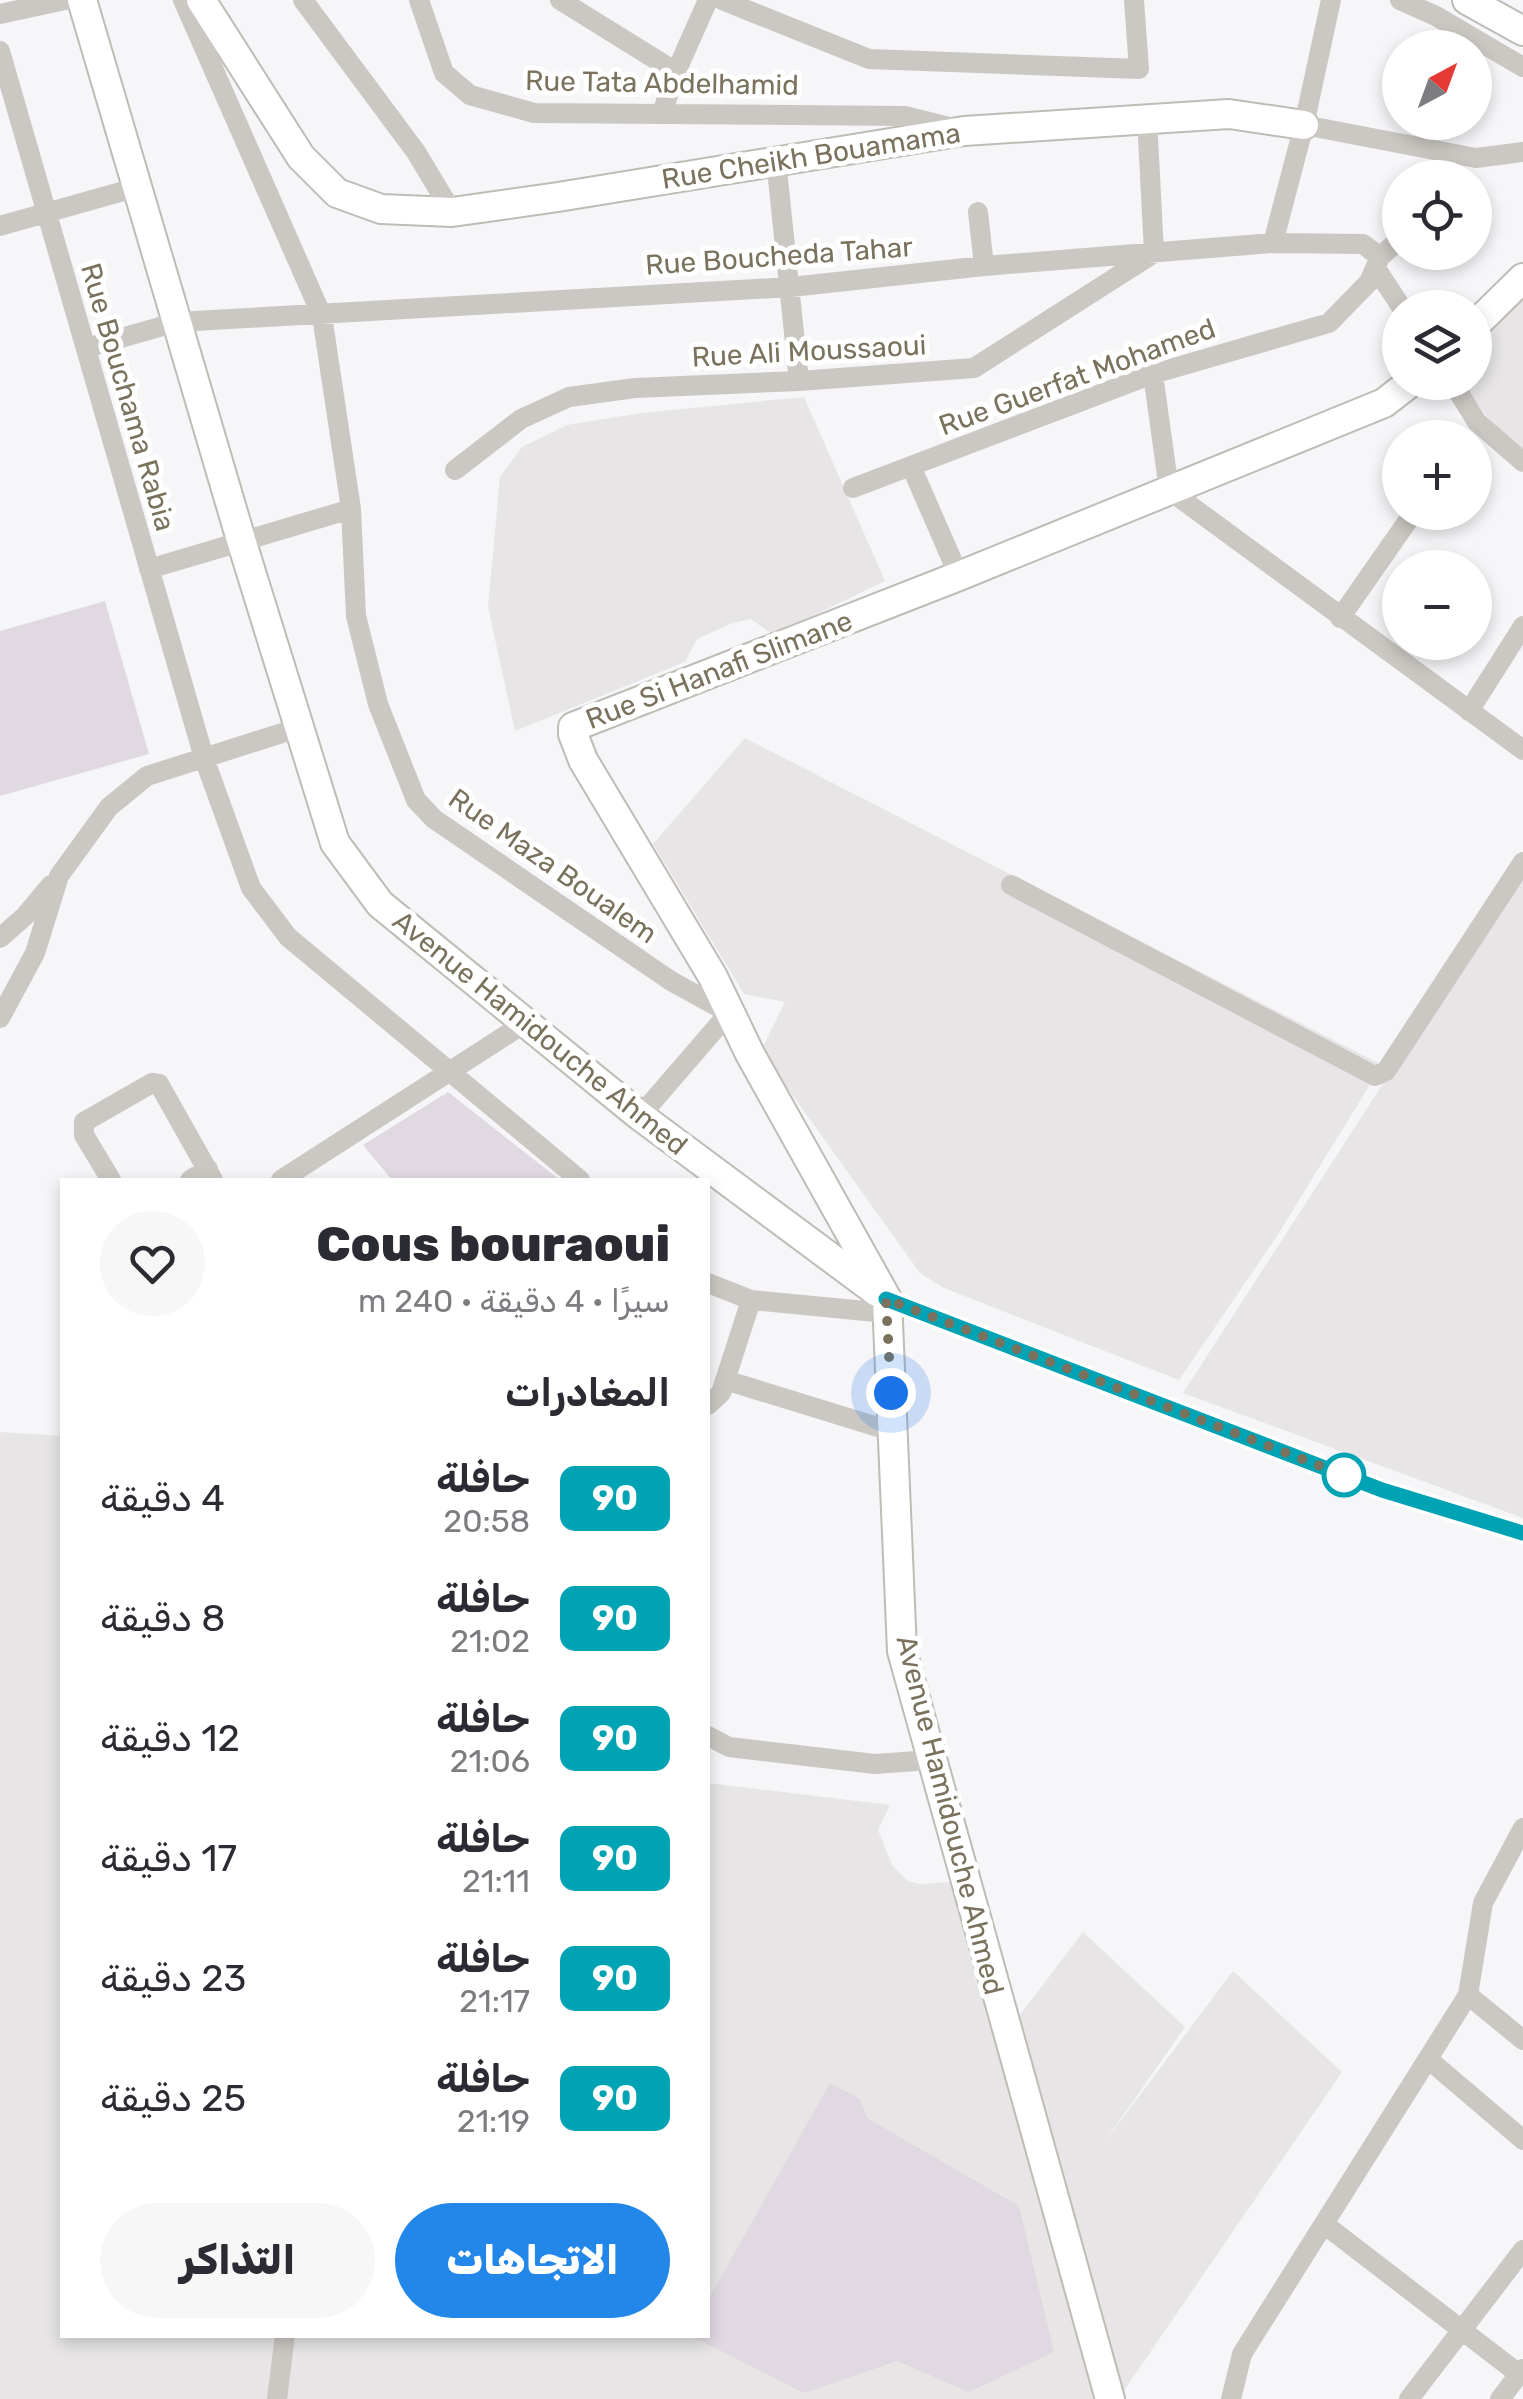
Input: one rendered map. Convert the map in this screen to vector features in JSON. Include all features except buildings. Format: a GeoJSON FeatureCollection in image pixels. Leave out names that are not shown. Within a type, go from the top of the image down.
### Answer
{"type":"FeatureCollection","features":[{"type":"Feature","properties":{"kind":"street"},"geometry":{"type":"LineString","coordinates":[[0,14],[65,0]]}},
{"type":"Feature","properties":{"kind":"street","name":"Avenue Hamidouche Ahmed"},"geometry":{"type":"LineString","coordinates":[[82,0],[242,544],[335,843],[380,904],[640,1116],[886,1306],[902,1652],[1110,2399]]}},
{"type":"Feature","properties":{"kind":"street","name":"Rue Maza Boualem"},"geometry":{"type":"LineString","coordinates":[[183,0],[322,316],[351,509],[356,616],[378,704],[416,800],[423,810],[671,982],[728,1012]]}},
{"type":"Feature","properties":{"kind":"street","name":"Rue Cheikh Bouamama"},"geometry":{"type":"LineString","coordinates":[[202,0],[301,157],[337,192],[381,210],[452,212],[964,131],[1147,118],[1229,114],[1476,158],[1523,152]]}},
{"type":"Feature","properties":{"kind":"street"},"geometry":{"type":"LineString","coordinates":[[303,0],[416,152],[452,212]]}},
{"type":"Feature","properties":{"kind":"street","name":"Rue Tata Abdelhamid"},"geometry":{"type":"LineString","coordinates":[[419,0],[444,73],[470,95],[534,113],[905,116],[964,131]]}},
{"type":"Feature","properties":{"kind":"street"},"geometry":{"type":"LineString","coordinates":[[560,0],[676,72]]}},
{"type":"Feature","properties":{"kind":"street"},"geometry":{"type":"LineString","coordinates":[[662,114],[708,0]]}},
{"type":"Feature","properties":{"kind":"street"},"geometry":{"type":"LineString","coordinates":[[722,0],[758,6],[869,59],[1139,69],[1134,0]]}},
{"type":"Feature","properties":{"kind":"street"},"geometry":{"type":"LineString","coordinates":[[1273,243],[1304,125],[1330,0]]}},
{"type":"Feature","properties":{"kind":"street"},"geometry":{"type":"LineString","coordinates":[[1400,0],[1436,16],[1523,67]]}},
{"type":"Feature","properties":{"kind":"street"},"geometry":{"type":"LineString","coordinates":[[1468,0],[1522,29]]}},
{"type":"Feature","properties":{"kind":"street","name":"Rue Bouchama Rabia"},"geometry":{"type":"LineString","coordinates":[[0,51],[204,758],[252,888],[288,937],[578,1178]]}},
{"type":"Feature","properties":{"kind":"street"},"geometry":{"type":"LineString","coordinates":[[1147,118],[1154,252]]}},
{"type":"Feature","properties":{"kind":"street"},"geometry":{"type":"LineString","coordinates":[[776,160],[799,382]]}},
{"type":"Feature","properties":{"kind":"street"},"geometry":{"type":"LineString","coordinates":[[0,226],[138,187]]}},
{"type":"Feature","properties":{"kind":"street"},"geometry":{"type":"LineString","coordinates":[[978,212],[984,266]]}},
{"type":"Feature","properties":{"kind":"street","name":"Rue Boucheda Tahar"},"geometry":{"type":"LineString","coordinates":[[86,348],[177,322],[791,287],[984,266],[1273,243],[1362,244],[1379,264]]}},
{"type":"Feature","properties":{"kind":"street","name":"Rue Ali Moussaoui"},"geometry":{"type":"LineString","coordinates":[[454,470],[521,419],[568,397],[635,388],[799,382],[974,368],[1154,252]]}},
{"type":"Feature","properties":{"kind":"street","name":"Rue Guerfat Mohamed"},"geometry":{"type":"LineString","coordinates":[[853,488],[1153,374],[1328,323],[1382,260]]}},
{"type":"Feature","properties":{"kind":"street"},"geometry":{"type":"LineString","coordinates":[[1379,264],[1393,290]]}},
{"type":"Feature","properties":{"kind":"street"},"geometry":{"type":"LineString","coordinates":[[1492,308],[1523,278]]}},
{"type":"Feature","properties":{"kind":"street"},"geometry":{"type":"LineString","coordinates":[[1153,374],[1169,490],[1523,750]]}},
{"type":"Feature","properties":{"kind":"street","name":"Rue Si Hanafi Slimane"},"geometry":{"type":"LineString","coordinates":[[886,1306],[728,1012],[714,977],[583,760],[573,727],[959,576],[1389,400]]}},
{"type":"Feature","properties":{"kind":"street"},"geometry":{"type":"LineString","coordinates":[[1492,443],[1523,462]]}},
{"type":"Feature","properties":{"kind":"street"},"geometry":{"type":"LineString","coordinates":[[911,466],[959,576]]}},
{"type":"Feature","properties":{"kind":"street"},"geometry":{"type":"LineString","coordinates":[[149,570],[351,509]]}},
{"type":"Feature","properties":{"kind":"street"},"geometry":{"type":"LineString","coordinates":[[1340,618],[1401,530]]}},
{"type":"Feature","properties":{"kind":"street"},"geometry":{"type":"LineString","coordinates":[[1468,711],[1523,626]]}},
{"type":"Feature","properties":{"kind":"street"},"geometry":{"type":"LineString","coordinates":[[0,938],[59,876],[109,806],[146,776],[298,728]]}},
{"type":"Feature","properties":{"kind":"street"},"geometry":{"type":"LineString","coordinates":[[1011,885],[1375,1076],[1386,1071],[1523,862]]}},
{"type":"Feature","properties":{"kind":"street"},"geometry":{"type":"LineString","coordinates":[[0,1018],[35,953],[59,876]]}},
{"type":"Feature","properties":{"kind":"street"},"geometry":{"type":"LineString","coordinates":[[640,1116],[728,1012]]}},
{"type":"Feature","properties":{"kind":"street"},"geometry":{"type":"LineString","coordinates":[[284,1178],[525,1022]]}},
{"type":"Feature","properties":{"kind":"street"},"geometry":{"type":"LineString","coordinates":[[110,1178],[84,1135],[84,1122],[152,1084],[159,1084],[204,1176]]}},
{"type":"Feature","properties":{"kind":"street"},"geometry":{"type":"LineString","coordinates":[[320,1155],[321,1178]]}},
{"type":"Feature","properties":{"kind":"street"},"geometry":{"type":"LineString","coordinates":[[710,1285],[752,1300],[886,1306],[1382,1490],[1523,1533]]}},
{"type":"Feature","properties":{"kind":"street"},"geometry":{"type":"LineString","coordinates":[[710,1403],[721,1393],[752,1300]]}},
{"type":"Feature","properties":{"kind":"street"},"geometry":{"type":"LineString","coordinates":[[725,1380],[894,1432]]}},
{"type":"Feature","properties":{"kind":"street"},"geometry":{"type":"LineString","coordinates":[[710,1737],[729,1748],[856,1762],[930,1760]]}},
{"type":"Feature","properties":{"kind":"street"},"geometry":{"type":"LineString","coordinates":[[1232,2399],[1242,2354],[1468,1995],[1483,1903],[1515,1861],[1523,1828]]}},
{"type":"Feature","properties":{"kind":"street"},"geometry":{"type":"LineString","coordinates":[[1468,1995],[1523,2040]]}},
{"type":"Feature","properties":{"kind":"street"},"geometry":{"type":"LineString","coordinates":[[1428,2059],[1523,2140]]}},
{"type":"Feature","properties":{"kind":"street"},"geometry":{"type":"LineString","coordinates":[[1324,2224],[1461,2331],[1521,2371],[1500,2399]]}},
{"type":"Feature","properties":{"kind":"street"},"geometry":{"type":"LineString","coordinates":[[1409,2399],[1523,2250]]}},
{"type":"Feature","properties":{"kind":"street"},"geometry":{"type":"LineString","coordinates":[[277,2399],[286,2338]]}},
{"type":"Feature","properties":{"kind":"shaded area"},"geometry":{"type":"Polygon","coordinates":[[[1523,300],[1523,451],[1500,434],[1475,400],[1492,400],[1492,327],[1523,300]]]}},
{"type":"Feature","properties":{"kind":"shaded area"},"geometry":{"type":"Polygon","coordinates":[[[804,397],[885,581],[773,635],[751,619],[732,623],[697,639],[685,662],[515,731],[488,607],[500,477],[522,447],[567,425],[641,413],[804,397]]]}},
{"type":"Feature","properties":{"kind":"shaded area"},"geometry":{"type":"Polygon","coordinates":[[[105,601],[149,754],[0,796],[0,631],[105,601]]]}},
{"type":"Feature","properties":{"kind":"shaded area"},"geometry":{"type":"Polygon","coordinates":[[[745,738],[1382,1065],[1277,1236],[1179,1380],[944,1288],[920,1273],[761,1051],[785,1002],[744,994],[653,844],[745,738]]]}},
{"type":"Feature","properties":{"kind":"shaded area"},"geometry":{"type":"Polygon","coordinates":[[[1523,867],[1523,1518],[1183,1393],[1523,867]]]}},
{"type":"Feature","properties":{"kind":"shaded area"},"geometry":{"type":"Polygon","coordinates":[[[448,1092],[557,1178],[390,1178],[363,1145],[448,1092]]]}},
{"type":"Feature","properties":{"kind":"shaded area"},"geometry":{"type":"Polygon","coordinates":[[[0,1432],[60,1436],[60,2338],[710,2338],[710,1783],[890,1805],[878,1830],[892,1865],[908,1881],[951,1882],[1099,2399],[0,2399],[0,1432]]]}},
{"type":"Feature","properties":{"kind":"shaded area"},"geometry":{"type":"Polygon","coordinates":[[[1083,1932],[1185,2027],[1101,2147],[1233,1971],[1342,2072],[1123,2392],[1017,2019],[1083,1932]]]}},
{"type":"Feature","properties":{"kind":"shaded area"},"geometry":{"type":"Polygon","coordinates":[[[830,2083],[860,2099],[867,2118],[1019,2206],[1054,2352],[969,2392],[897,2361],[804,2393],[695,2338],[710,2338],[710,2296],[830,2083]]]}},
{"type":"Feature","properties":{"kind":"bus line","name":"90"},"geometry":{"type":"LineString","coordinates":[[886,1299],[1382,1490],[1523,1533]]}},
{"type":"Feature","properties":{"kind":"route"},"geometry":{"type":"LineString","coordinates":[[891,1393],[886,1299],[1344,1475]]}}]}
